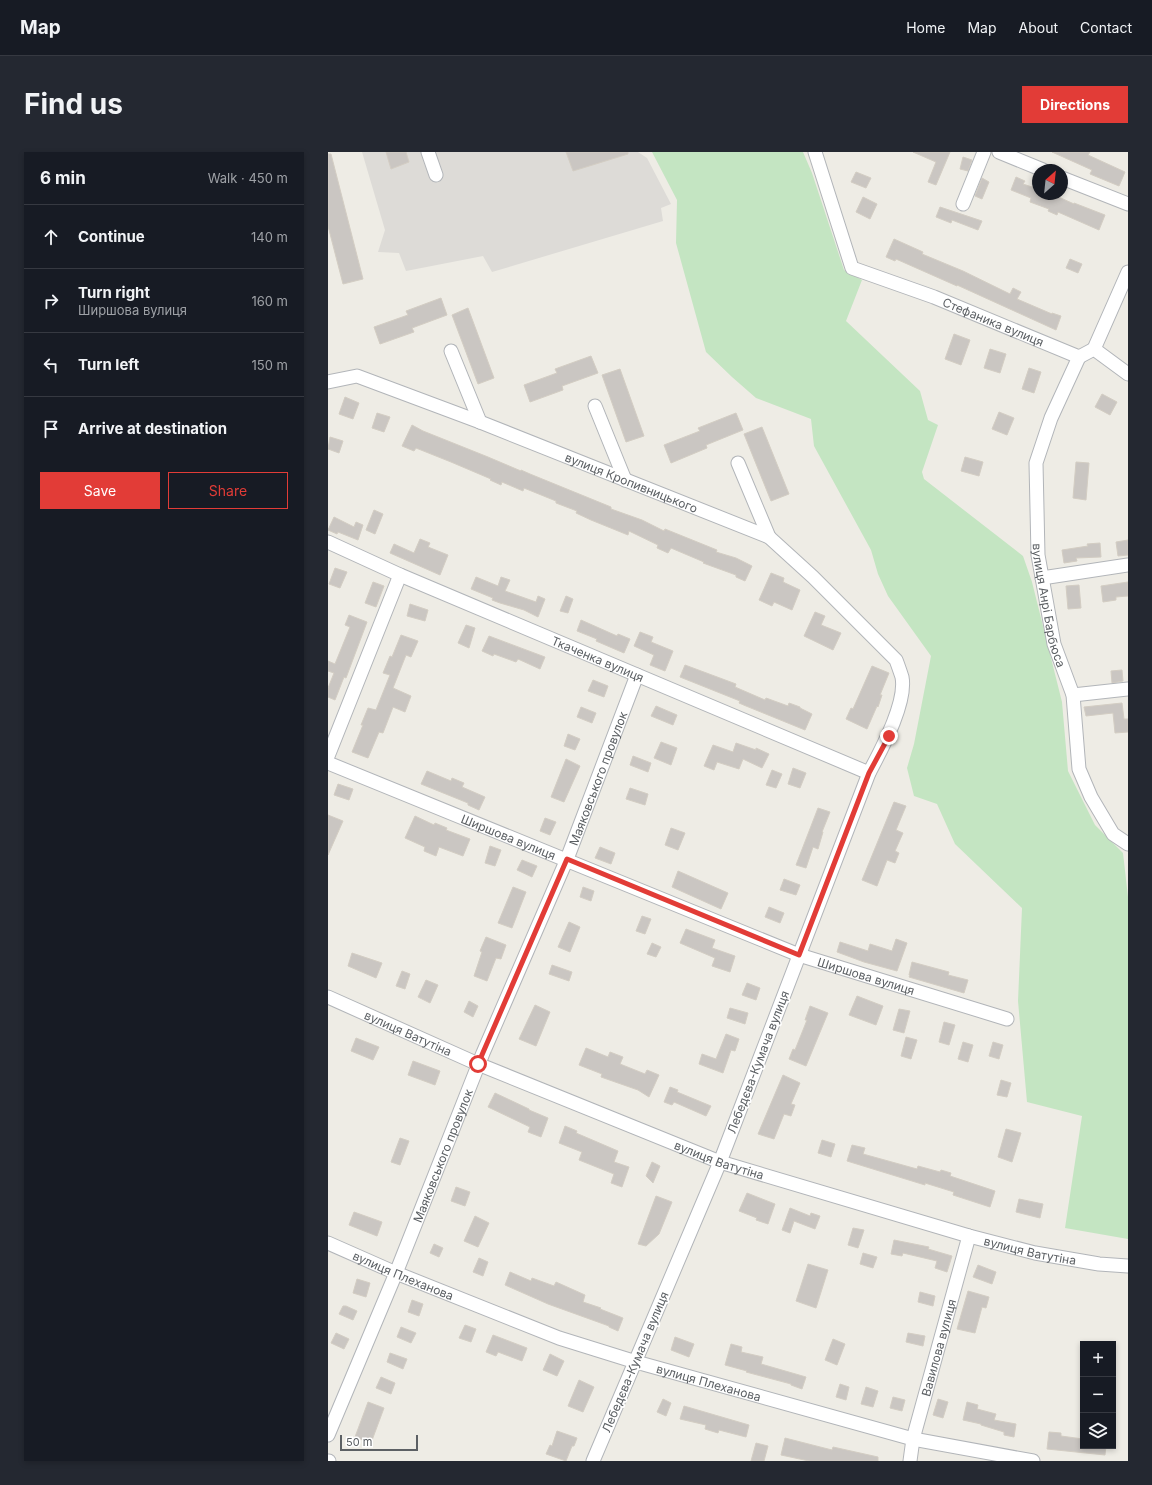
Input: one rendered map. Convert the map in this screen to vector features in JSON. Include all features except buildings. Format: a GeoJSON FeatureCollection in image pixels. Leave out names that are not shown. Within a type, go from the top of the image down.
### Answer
{"type":"FeatureCollection","features":[{"type":"Feature","properties":{"kind":"street"},"geometry":{"type":"LineString","coordinates":[[428,152],[436,175]]}},
{"type":"Feature","properties":{"kind":"street"},"geometry":{"type":"LineString","coordinates":[[963,204],[984,152]]}},
{"type":"Feature","properties":{"kind":"street"},"geometry":{"type":"LineString","coordinates":[[999,152],[1032,166]]}},
{"type":"Feature","properties":{"kind":"street","name":"Стефаника вулиця"},"geometry":{"type":"LineString","coordinates":[[816,154],[852,268],[934,297],[1079,357]]}},
{"type":"Feature","properties":{"kind":"street"},"geometry":{"type":"LineString","coordinates":[[1068,180],[1128,204]]}},
{"type":"Feature","properties":{"kind":"street"},"geometry":{"type":"LineString","coordinates":[[1079,357],[1094,349],[1127,278]]}},
{"type":"Feature","properties":{"kind":"street"},"geometry":{"type":"LineString","coordinates":[[1094,349],[1128,374]]}},
{"type":"Feature","properties":{"kind":"street"},"geometry":{"type":"LineString","coordinates":[[451,351],[480,422]]}},
{"type":"Feature","properties":{"kind":"street","name":"вулиця Анрі Барбюса"},"geometry":{"type":"LineString","coordinates":[[1079,357],[1051,418],[1036,463],[1038,555],[1054,644],[1073,695],[1079,769],[1091,797],[1113,834],[1128,844]]}},
{"type":"Feature","properties":{"kind":"street","name":"вулиця Кропивницького"},"geometry":{"type":"LineString","coordinates":[[328,382],[358,376],[480,422],[769,537],[813,577],[896,660]]}},
{"type":"Feature","properties":{"kind":"street"},"geometry":{"type":"LineString","coordinates":[[595,406],[625,480]]}},
{"type":"Feature","properties":{"kind":"street"},"geometry":{"type":"LineString","coordinates":[[738,463],[769,537]]}},
{"type":"Feature","properties":{"kind":"street","name":"Ткаченка вулиця"},"geometry":{"type":"LineString","coordinates":[[328,542],[400,575],[869,773]]}},
{"type":"Feature","properties":{"kind":"street"},"geometry":{"type":"LineString","coordinates":[[1042,578],[1128,565]]}},
{"type":"Feature","properties":{"kind":"street"},"geometry":{"type":"LineString","coordinates":[[328,756],[400,575]]}},
{"type":"Feature","properties":{"kind":"street","name":"Лебедєва-Кумача вулиця"},"geometry":{"type":"LineString","coordinates":[[594,1461],[720,1162],[869,773],[889,736],[901,694],[902,678],[896,660]]}},
{"type":"Feature","properties":{"kind":"street","name":"Маяковського провулок"},"geometry":{"type":"LineString","coordinates":[[328,1436],[396,1273],[478,1064],[567,859],[638,675]]}},
{"type":"Feature","properties":{"kind":"street"},"geometry":{"type":"LineString","coordinates":[[1073,695],[1128,689]]}},
{"type":"Feature","properties":{"kind":"street","name":"Ширшова вулиця"},"geometry":{"type":"LineString","coordinates":[[328,763],[567,859],[799,955],[1007,1019]]}},
{"type":"Feature","properties":{"kind":"street","name":"вулиця Ватутіна"},"geometry":{"type":"LineString","coordinates":[[328,997],[478,1064],[720,1162],[969,1236],[1035,1253],[1099,1264],[1128,1266]]}},
{"type":"Feature","properties":{"kind":"street","name":"Вавилова вулиця"},"geometry":{"type":"LineString","coordinates":[[910,1461],[913,1439],[969,1236]]}},
{"type":"Feature","properties":{"kind":"street","name":"вулиця Плеханова"},"geometry":{"type":"LineString","coordinates":[[328,1243],[396,1273],[559,1338],[636,1362],[913,1439],[1033,1461]]}},
{"type":"Feature","properties":{"kind":"shaded area"},"geometry":{"type":"Polygon","coordinates":[[[362,152],[638,152],[647,158],[671,204],[661,208],[663,221],[492,272],[483,256],[406,271],[399,253],[378,252],[385,230],[362,152]]]}},
{"type":"Feature","properties":{"kind":"green space"},"geometry":{"type":"Polygon","coordinates":[[[652,152],[803,152],[812,173],[844,270],[862,280],[846,321],[920,391],[928,420],[938,425],[922,472],[924,479],[1023,556],[1032,582],[1062,702],[1068,771],[1095,825],[1123,853],[1128,897],[1128,1239],[1065,1228],[1082,1116],[1027,1102],[1018,1001],[1022,908],[955,844],[937,804],[914,796],[907,768],[914,744],[931,656],[888,596],[878,574],[871,550],[814,446],[811,419],[756,398],[706,352],[676,243],[677,200],[652,152]]]}},
{"type":"Feature","properties":{"kind":"route"},"geometry":{"type":"LineString","coordinates":[[478,1064],[567,859],[799,955],[869,773],[889,736]]}}]}
